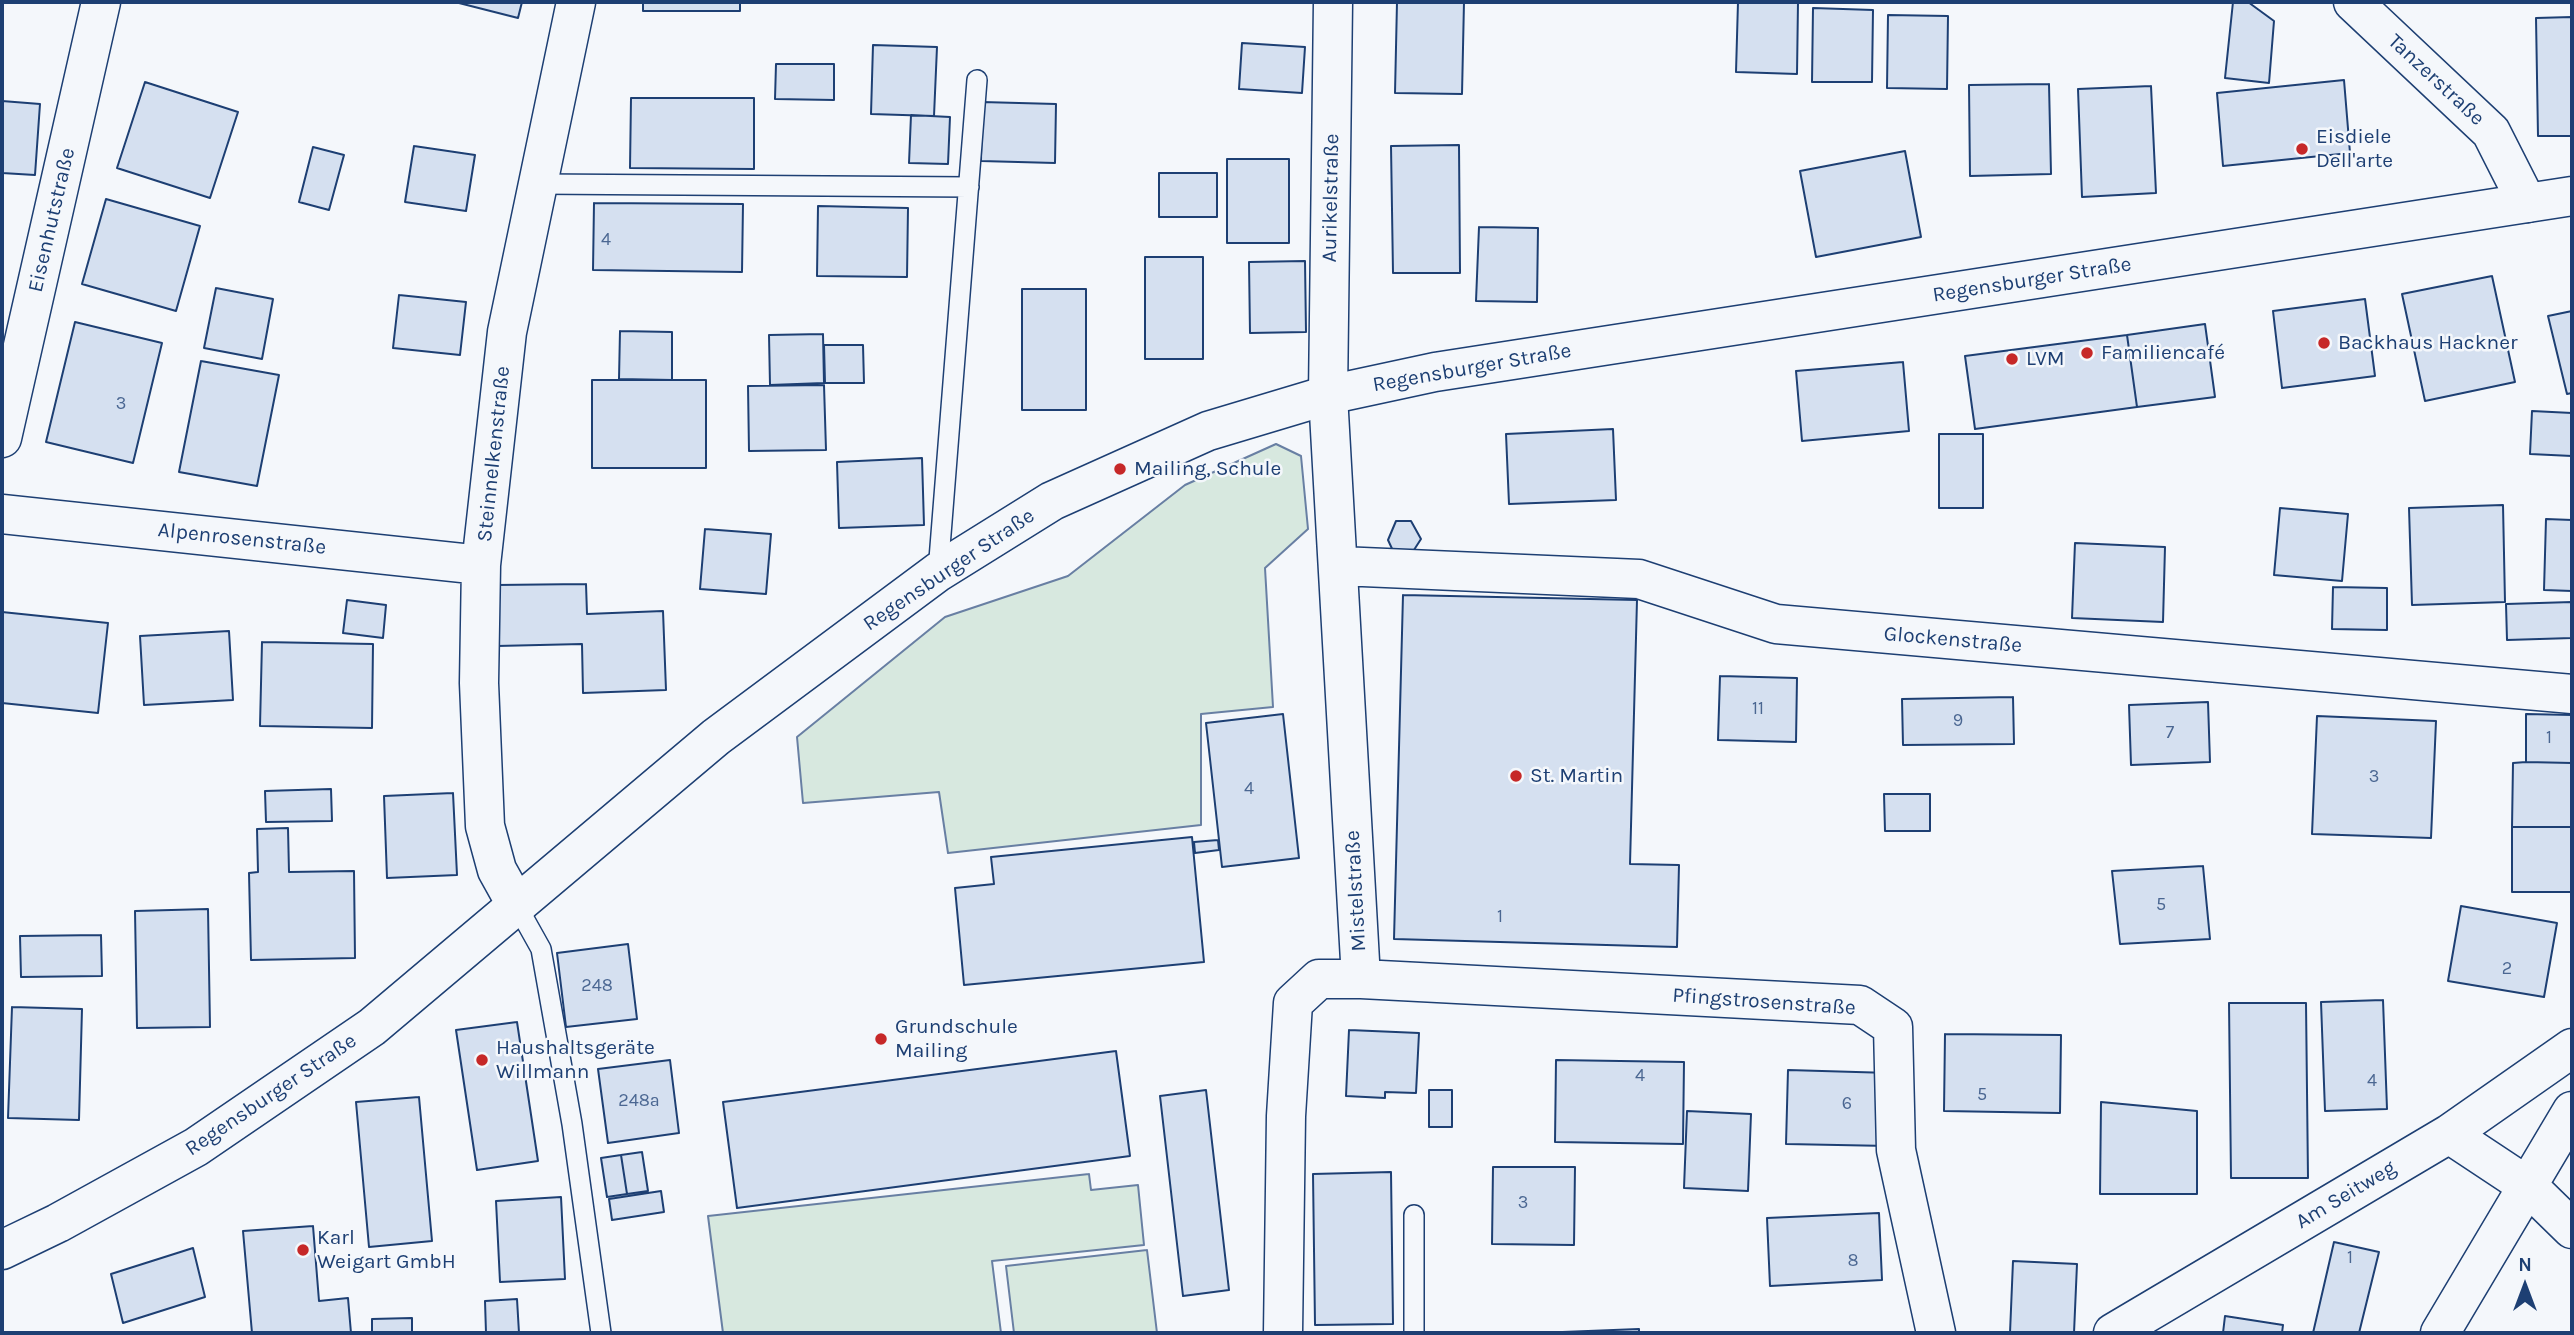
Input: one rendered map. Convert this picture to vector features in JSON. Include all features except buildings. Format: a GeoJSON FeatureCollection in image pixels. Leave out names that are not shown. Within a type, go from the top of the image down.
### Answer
{"type":"FeatureCollection","features":[{"type":"Feature","properties":{"kind":"street","name":"Eisenhutstraße"},"geometry":{"type":"LineString","coordinates":[[2,438],[101,2]]}},
{"type":"Feature","properties":{"kind":"street","name":"Steinnelkenstraße"},"geometry":{"type":"LineString","coordinates":[[517,906],[497,870],[485,826],[480,683],[481,565],[507,332],[576,2]]}},
{"type":"Feature","properties":{"kind":"street","name":"Aurikelstraße"},"geometry":{"type":"LineString","coordinates":[[1328,395],[1333,2]]}},
{"type":"Feature","properties":{"kind":"street","name":"Tanzerstraße"},"geometry":{"type":"LineString","coordinates":[[2353,2],[2491,132],[2527,203]]}},
{"type":"Feature","properties":{"kind":"street","name":"Regensburger Straße"},"geometry":{"type":"LineString","coordinates":[[2,1250],[58,1223],[196,1147],[372,1027],[716,737],[938,572],[1052,501],[1208,431],[1328,395],[1435,372],[2572,196]]}},
{"type":"Feature","properties":{"kind":"street","name":"Mistelstraße"},"geometry":{"type":"LineString","coordinates":[[1283,1333],[1286,1116],[1293,1003],[1319,979],[1361,979],[1328,395]]}},
{"type":"Feature","properties":{"kind":"street","name":"Alpenrosenstraße"},"geometry":{"type":"LineString","coordinates":[[2,514],[481,565]]}},
{"type":"Feature","properties":{"kind":"street","name":"Glockenstraße"},"geometry":{"type":"LineString","coordinates":[[1339,566],[1639,579],[1776,624],[2572,695]]}},
{"type":"Feature","properties":{"kind":"street","name":"Pfingstrosenstraße"},"geometry":{"type":"LineString","coordinates":[[1361,979],[1860,1005],[1893,1027],[1896,1150],[1936,1333]]}},
{"type":"Feature","properties":{"kind":"street","name":"Am Seitweg"},"geometry":{"type":"LineString","coordinates":[[2113,1333],[2449,1134],[2572,1048]]}},
{"type":"Feature","properties":{"kind":"street"},"geometry":{"type":"LineString","coordinates":[[2440,1333],[2572,1111]]}},
{"type":"Feature","properties":{"kind":"street"},"geometry":{"type":"LineString","coordinates":[[2449,1134],[2529,1187],[2572,1229]]}},
{"type":"Feature","properties":{"kind":"lane"},"geometry":{"type":"LineString","coordinates":[[938,572],[977,80]]}},
{"type":"Feature","properties":{"kind":"lane"},"geometry":{"type":"LineString","coordinates":[[538,184],[969,187]]}},
{"type":"Feature","properties":{"kind":"lane"},"geometry":{"type":"LineString","coordinates":[[517,906],[541,949],[572,1124],[601,1333]]}},
{"type":"Feature","properties":{"kind":"lane"},"geometry":{"type":"LineString","coordinates":[[1414,1215],[1414,1333]]}},
{"type":"Feature","properties":{"kind":"shaded area"},"geometry":{"type":"Polygon","coordinates":[[[1276,444],[1301,456],[1308,529],[1265,568],[1273,707],[1201,714],[1201,825],[948,853],[939,792],[803,803],[797,737],[945,617],[1068,576],[1185,485],[1276,444]]]}},
{"type":"Feature","properties":{"kind":"shaded area"},"geometry":{"type":"Polygon","coordinates":[[[1089,1174],[1091,1190],[1138,1185],[1144,1245],[992,1261],[1001,1333],[723,1333],[708,1216],[1089,1174]]]}},
{"type":"Feature","properties":{"kind":"shaded area"},"geometry":{"type":"Polygon","coordinates":[[[1147,1250],[1157,1333],[1014,1333],[1006,1266],[1147,1250]]]}},
{"type":"Feature","properties":{"kind":"place","name":"Eisdiele Dell'arte"},"geometry":{"type":"Point","coordinates":[2302,149]}},
{"type":"Feature","properties":{"kind":"place","name":"Backhaus Hackner"},"geometry":{"type":"Point","coordinates":[2324,343]}},
{"type":"Feature","properties":{"kind":"place","name":"Familiencafé"},"geometry":{"type":"Point","coordinates":[2087,353]}},
{"type":"Feature","properties":{"kind":"place","name":"LVM"},"geometry":{"type":"Point","coordinates":[2012,359]}},
{"type":"Feature","properties":{"kind":"place","name":"Mailing, Schule"},"geometry":{"type":"Point","coordinates":[1120,469]}},
{"type":"Feature","properties":{"kind":"place","name":"St. Martin"},"geometry":{"type":"Point","coordinates":[1516,776]}},
{"type":"Feature","properties":{"kind":"place","name":"Grundschule Mailing"},"geometry":{"type":"Point","coordinates":[881,1039]}},
{"type":"Feature","properties":{"kind":"place","name":"Haushaltsgeräte Willmann"},"geometry":{"type":"Point","coordinates":[482,1060]}},
{"type":"Feature","properties":{"kind":"place","name":"Karl Weigart GmbH"},"geometry":{"type":"Point","coordinates":[303,1250]}}]}
